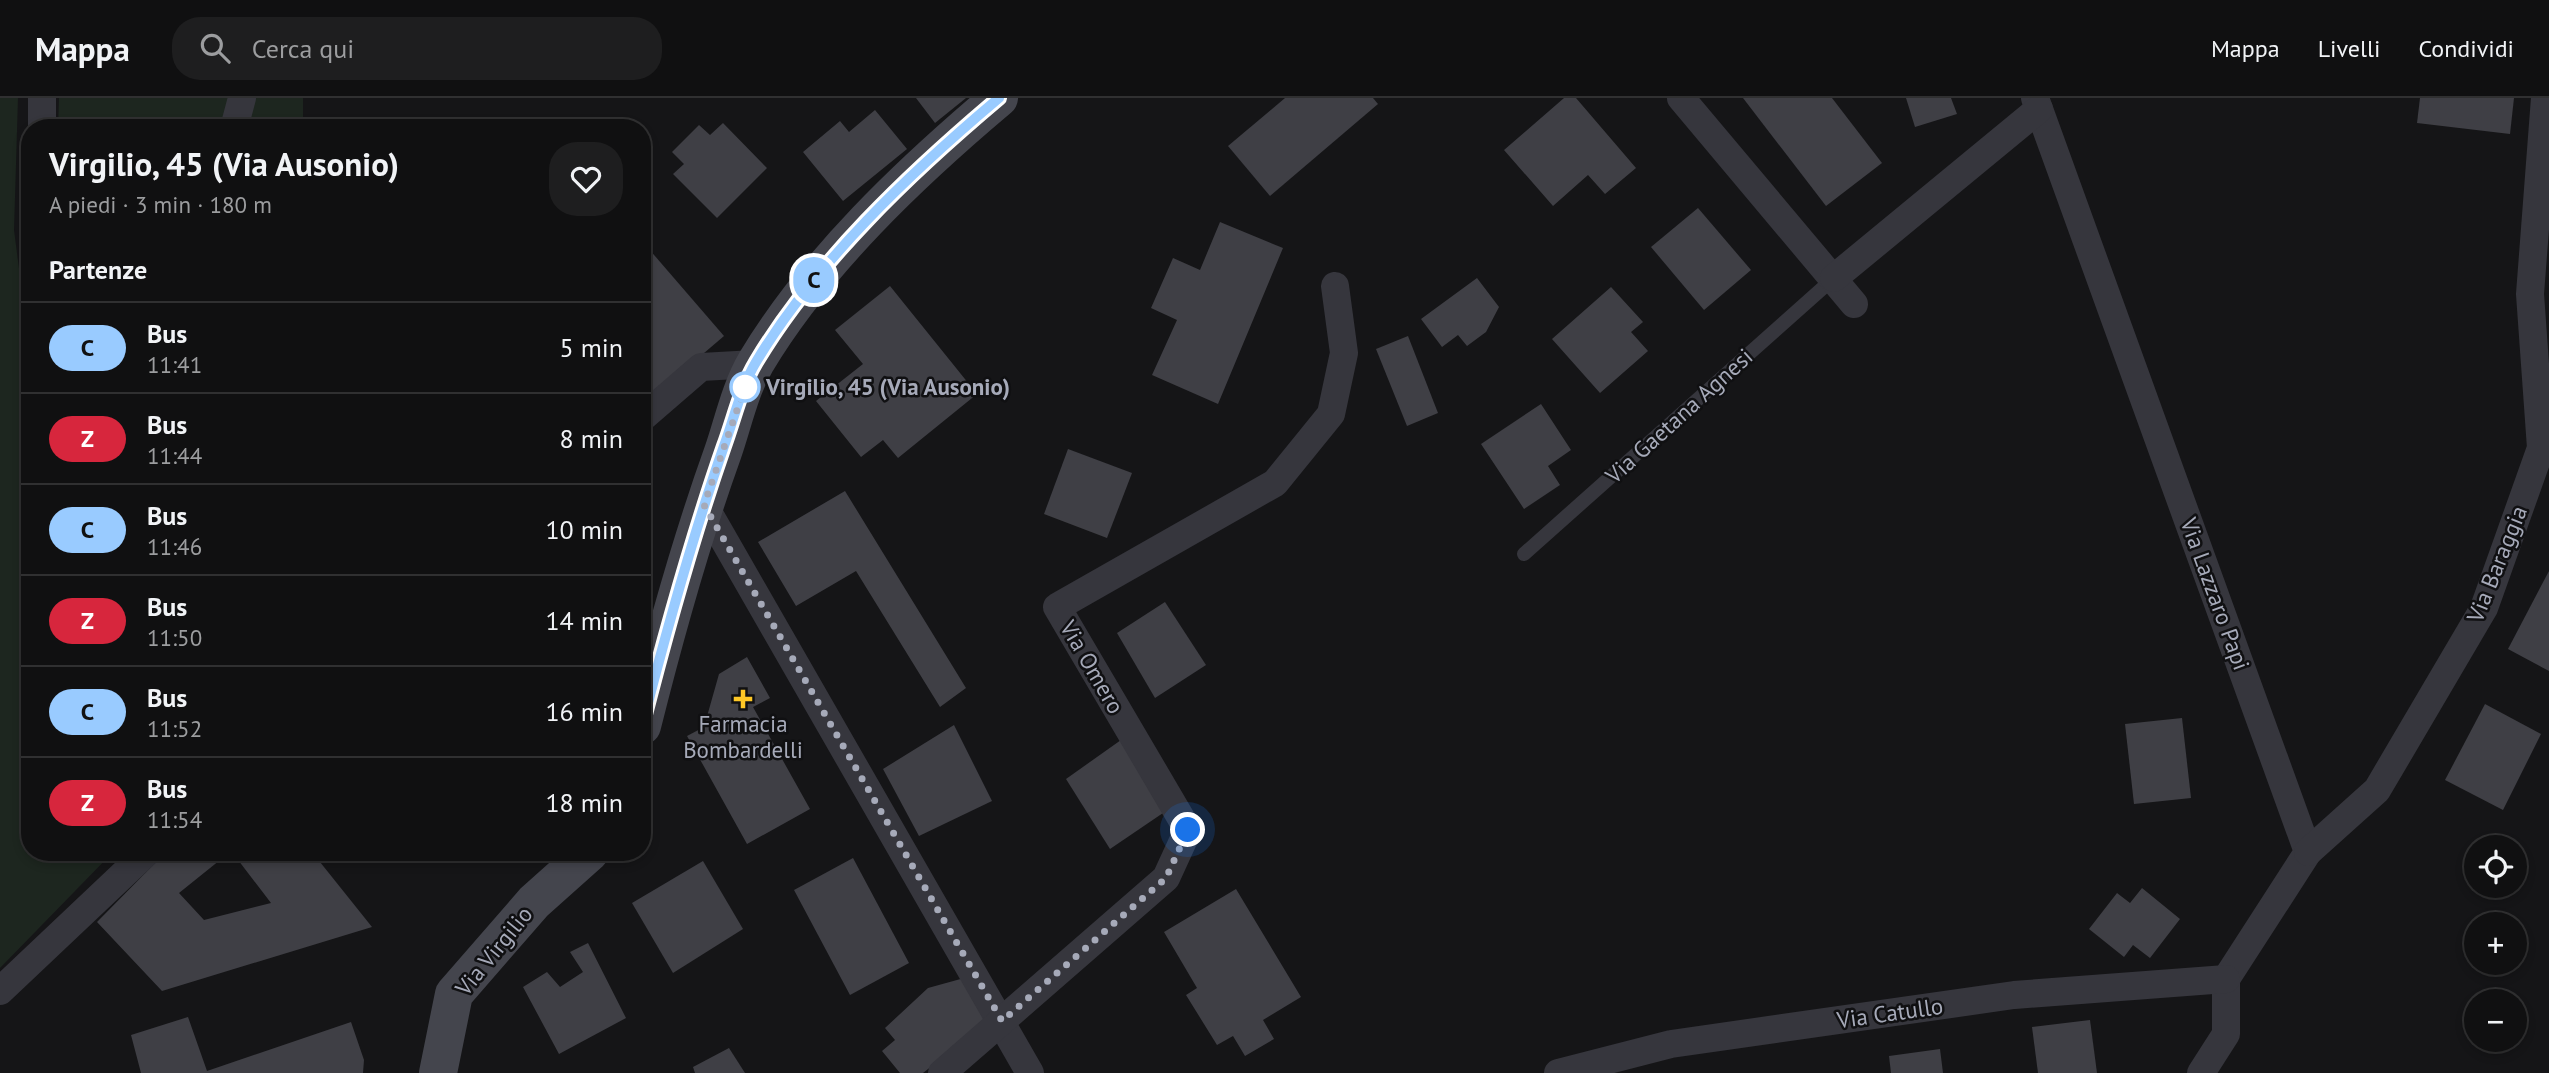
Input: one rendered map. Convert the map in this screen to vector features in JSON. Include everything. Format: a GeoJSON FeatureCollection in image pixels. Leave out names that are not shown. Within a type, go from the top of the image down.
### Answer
{"type":"FeatureCollection","features":[{"type":"Feature","properties":{"kind":"main road"},"geometry":{"type":"LineString","coordinates":[[651,694],[704,505],[755,364],[814,280],[874,212],[999,98]]}},
{"type":"Feature","properties":{"kind":"main road","name":"Via Virgilio"},"geometry":{"type":"LineString","coordinates":[[438,1073],[454,994],[534,902],[580,861]]}},
{"type":"Feature","properties":{"kind":"street"},"geometry":{"type":"LineString","coordinates":[[42,98],[42,119]]}},
{"type":"Feature","properties":{"kind":"street"},"geometry":{"type":"LineString","coordinates":[[236,119],[242,98]]}},
{"type":"Feature","properties":{"kind":"street"},"geometry":{"type":"LineString","coordinates":[[1681,98],[1854,304]]}},
{"type":"Feature","properties":{"kind":"street","name":"Via Baraggia"},"geometry":{"type":"LineString","coordinates":[[2308,852],[2377,790],[2484,608],[2541,448],[2530,294],[2545,98]]}},
{"type":"Feature","properties":{"kind":"street","name":"Via Gaetana Agnesi"},"geometry":{"type":"LineString","coordinates":[[1834,278],[2037,104]]}},
{"type":"Feature","properties":{"kind":"street","name":"Via Lazzaro Papi"},"geometry":{"type":"LineString","coordinates":[[2037,104],[2308,852]]}},
{"type":"Feature","properties":{"kind":"street","name":"Via Omero"},"geometry":{"type":"LineString","coordinates":[[942,1073],[1166,878],[1188,830],[1057,607],[1275,483],[1331,414],[1344,353],[1335,286]]}},
{"type":"Feature","properties":{"kind":"street"},"geometry":{"type":"LineString","coordinates":[[651,410],[701,367],[755,364]]}},
{"type":"Feature","properties":{"kind":"street"},"geometry":{"type":"LineString","coordinates":[[704,505],[1030,1073]]}},
{"type":"Feature","properties":{"kind":"street"},"geometry":{"type":"LineString","coordinates":[[2202,1073],[2227,1034],[2226,979],[2308,852]]}},
{"type":"Feature","properties":{"kind":"street"},"geometry":{"type":"LineString","coordinates":[[0,991],[138,861]]}},
{"type":"Feature","properties":{"kind":"street","name":"Via Catullo"},"geometry":{"type":"LineString","coordinates":[[1558,1073],[1671,1044],[2014,995],[2226,979]]}},
{"type":"Feature","properties":{"kind":"lane","name":"Via Gaetana Agnesi"},"geometry":{"type":"LineString","coordinates":[[1524,554],[1834,278]]}},
{"type":"Feature","properties":{"kind":"shaded area"},"geometry":{"type":"Polygon","coordinates":[[[0,98],[18,98],[14,230],[21,284],[21,861],[104,861],[0,968],[0,98]]]}},
{"type":"Feature","properties":{"kind":"shaded area"},"geometry":{"type":"Polygon","coordinates":[[[59,98],[303,98],[303,119],[58,119],[59,98]]]}},
{"type":"Feature","properties":{"kind":"building"},"geometry":{"type":"Polygon","coordinates":[[[916,98],[966,98],[935,123],[916,98]]]}},
{"type":"Feature","properties":{"kind":"building"},"geometry":{"type":"Polygon","coordinates":[[[1285,98],[1373,98],[1378,104],[1270,196],[1228,146],[1285,98]]]}},
{"type":"Feature","properties":{"kind":"building"},"geometry":{"type":"Polygon","coordinates":[[[1564,98],[1576,98],[1636,168],[1605,194],[1588,175],[1553,206],[1504,150],[1564,98]]]}},
{"type":"Feature","properties":{"kind":"building"},"geometry":{"type":"Polygon","coordinates":[[[1743,98],[1832,98],[1882,163],[1826,206],[1743,98]]]}},
{"type":"Feature","properties":{"kind":"building"},"geometry":{"type":"Polygon","coordinates":[[[1906,98],[1951,98],[1957,114],[1915,127],[1906,98]]]}},
{"type":"Feature","properties":{"kind":"building"},"geometry":{"type":"Polygon","coordinates":[[[2420,98],[2514,98],[2510,134],[2417,123],[2420,98]]]}},
{"type":"Feature","properties":{"kind":"building"},"geometry":{"type":"Polygon","coordinates":[[[875,110],[907,149],[843,201],[803,152],[840,121],[849,132],[875,110]]]}},
{"type":"Feature","properties":{"kind":"building"},"geometry":{"type":"Polygon","coordinates":[[[723,123],[767,168],[717,218],[673,174],[684,164],[672,152],[699,125],[710,135],[723,123]]]}},
{"type":"Feature","properties":{"kind":"building"},"geometry":{"type":"Polygon","coordinates":[[[1698,208],[1751,270],[1704,310],[1651,247],[1698,208]]]}},
{"type":"Feature","properties":{"kind":"building"},"geometry":{"type":"Polygon","coordinates":[[[1220,222],[1283,248],[1218,404],[1152,375],[1177,320],[1151,308],[1173,258],[1200,270],[1220,222]]]}},
{"type":"Feature","properties":{"kind":"building"},"geometry":{"type":"Polygon","coordinates":[[[651,251],[724,336],[651,398],[651,251]]]}},
{"type":"Feature","properties":{"kind":"building"},"geometry":{"type":"Polygon","coordinates":[[[1477,278],[1499,307],[1486,332],[1467,346],[1458,335],[1442,347],[1421,319],[1477,278]]]}},
{"type":"Feature","properties":{"kind":"building"},"geometry":{"type":"Polygon","coordinates":[[[890,286],[977,394],[898,458],[883,440],[861,457],[816,401],[863,364],[835,330],[890,286]]]}},
{"type":"Feature","properties":{"kind":"building"},"geometry":{"type":"Polygon","coordinates":[[[1611,287],[1643,322],[1631,332],[1648,351],[1600,393],[1552,339],[1611,287]]]}},
{"type":"Feature","properties":{"kind":"building"},"geometry":{"type":"Polygon","coordinates":[[[1408,336],[1438,413],[1407,426],[1376,349],[1408,336]]]}},
{"type":"Feature","properties":{"kind":"building"},"geometry":{"type":"Polygon","coordinates":[[[1541,404],[1571,450],[1548,466],[1560,485],[1524,509],[1481,444],[1541,404]]]}},
{"type":"Feature","properties":{"kind":"building"},"geometry":{"type":"Polygon","coordinates":[[[1068,449],[1132,473],[1107,538],[1044,514],[1068,449]]]}},
{"type":"Feature","properties":{"kind":"building"},"geometry":{"type":"Polygon","coordinates":[[[845,491],[966,688],[940,707],[856,571],[796,606],[758,542],[845,491]]]}},
{"type":"Feature","properties":{"kind":"building"},"geometry":{"type":"Polygon","coordinates":[[[2549,571],[2549,671],[2508,649],[2549,571]]]}},
{"type":"Feature","properties":{"kind":"building"},"geometry":{"type":"Polygon","coordinates":[[[1165,602],[1206,665],[1155,698],[1117,633],[1165,602]]]}},
{"type":"Feature","properties":{"kind":"building"},"geometry":{"type":"Polygon","coordinates":[[[747,657],[770,698],[753,707],[810,809],[747,844],[687,736],[704,727],[719,674],[747,657]]]}},
{"type":"Feature","properties":{"kind":"building"},"geometry":{"type":"Polygon","coordinates":[[[2485,704],[2541,734],[2503,810],[2445,780],[2485,704]]]}},
{"type":"Feature","properties":{"kind":"building"},"geometry":{"type":"Polygon","coordinates":[[[2182,718],[2191,798],[2134,804],[2125,724],[2182,718]]]}},
{"type":"Feature","properties":{"kind":"building"},"geometry":{"type":"Polygon","coordinates":[[[954,725],[992,801],[919,836],[883,769],[954,725]]]}},
{"type":"Feature","properties":{"kind":"building"},"geometry":{"type":"Polygon","coordinates":[[[1121,740],[1163,813],[1110,849],[1066,779],[1121,740]]]}},
{"type":"Feature","properties":{"kind":"building"},"geometry":{"type":"Polygon","coordinates":[[[853,858],[909,963],[850,995],[794,890],[853,858]]]}},
{"type":"Feature","properties":{"kind":"building"},"geometry":{"type":"Polygon","coordinates":[[[157,861],[219,861],[179,893],[204,920],[271,903],[239,861],[319,861],[372,927],[162,991],[97,922],[157,861]]]}},
{"type":"Feature","properties":{"kind":"building"},"geometry":{"type":"Polygon","coordinates":[[[703,861],[743,929],[673,973],[632,903],[703,861]]]}},
{"type":"Feature","properties":{"kind":"building"},"geometry":{"type":"Polygon","coordinates":[[[2142,888],[2180,919],[2150,958],[2133,945],[2124,957],[2089,929],[2117,893],[2130,903],[2142,888]]]}},
{"type":"Feature","properties":{"kind":"building"},"geometry":{"type":"Polygon","coordinates":[[[1236,889],[1301,997],[1263,1020],[1274,1039],[1245,1056],[1233,1036],[1217,1045],[1186,995],[1197,988],[1164,932],[1236,889]]]}},
{"type":"Feature","properties":{"kind":"building"},"geometry":{"type":"Polygon","coordinates":[[[588,943],[626,1018],[559,1054],[523,987],[547,972],[560,987],[583,972],[570,952],[588,943]]]}},
{"type":"Feature","properties":{"kind":"building"},"geometry":{"type":"Polygon","coordinates":[[[975,975],[998,1014],[923,1073],[900,1073],[882,1051],[895,1040],[885,1028],[928,988],[975,975]]]}},
{"type":"Feature","properties":{"kind":"building"},"geometry":{"type":"Polygon","coordinates":[[[188,1017],[207,1071],[351,1022],[364,1060],[363,1073],[141,1073],[131,1035],[188,1017]]]}},
{"type":"Feature","properties":{"kind":"building"},"geometry":{"type":"Polygon","coordinates":[[[2090,1020],[2097,1073],[2038,1073],[2032,1027],[2090,1020]]]}},
{"type":"Feature","properties":{"kind":"building"},"geometry":{"type":"Polygon","coordinates":[[[729,1048],[745,1073],[695,1073],[693,1067],[729,1048]]]}},
{"type":"Feature","properties":{"kind":"building"},"geometry":{"type":"Polygon","coordinates":[[[1940,1049],[1943,1073],[1891,1073],[1889,1056],[1940,1049]]]}},
{"type":"Feature","properties":{"kind":"bus line","name":"C"},"geometry":{"type":"LineString","coordinates":[[651,691],[704,505],[755,364],[814,280],[874,212],[999,98]]}},
{"type":"Feature","properties":{"kind":"place","name":"Virgilio, 45 (Via Ausonio)"},"geometry":{"type":"Point","coordinates":[745,387]}},
{"type":"Feature","properties":{"kind":"place","name":"Farmacia Bombardelli"},"geometry":{"type":"Point","coordinates":[743,699]}},
{"type":"Feature","properties":{"kind":"route"},"geometry":{"type":"LineString","coordinates":[[745,387],[704,505],[1002,1021],[1166,878],[1188,830]]}}]}
